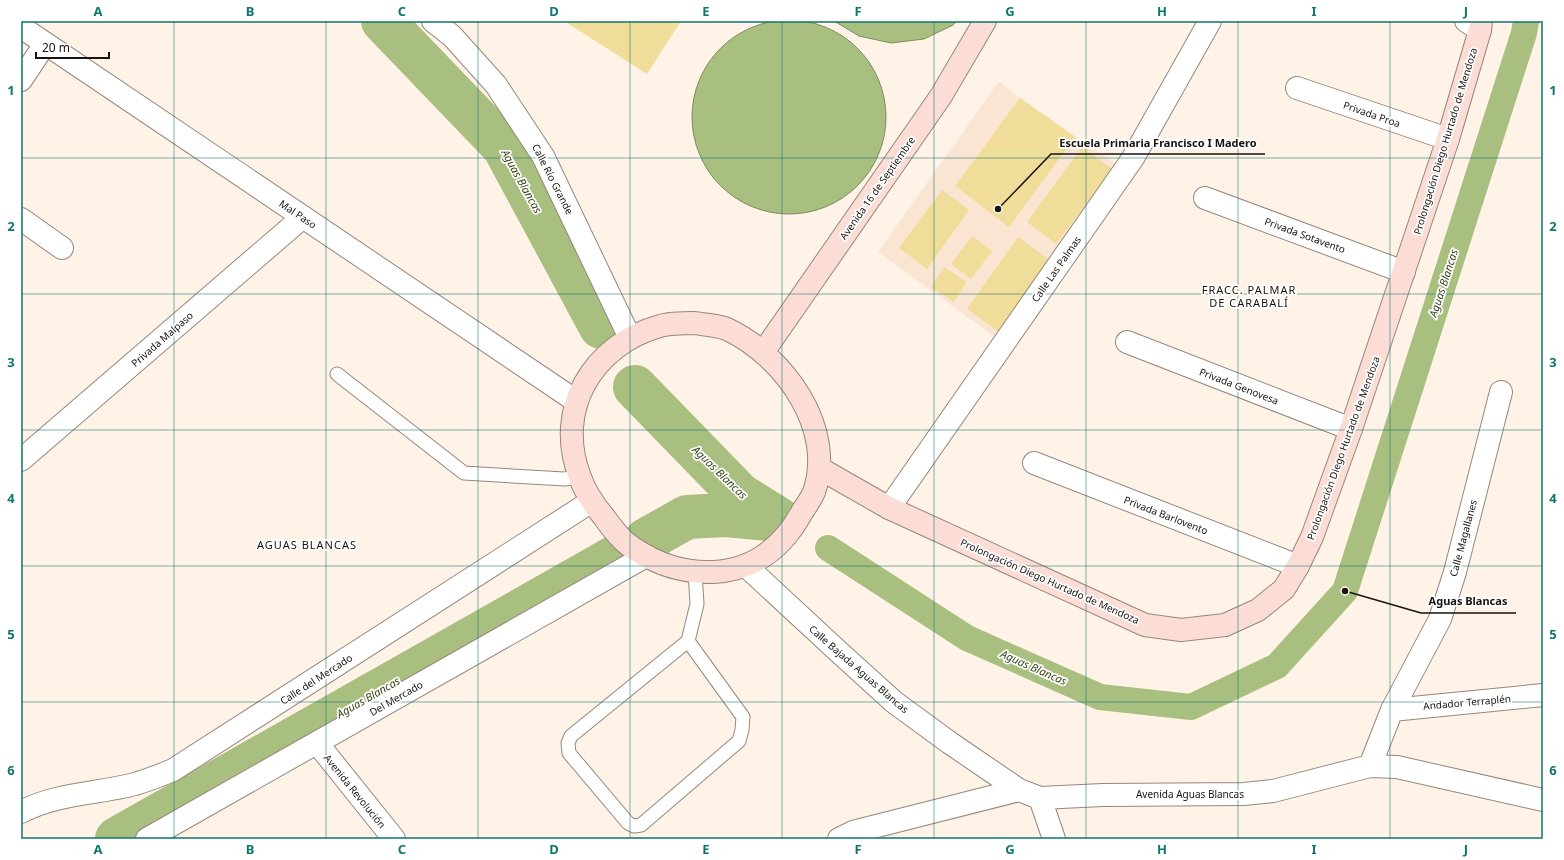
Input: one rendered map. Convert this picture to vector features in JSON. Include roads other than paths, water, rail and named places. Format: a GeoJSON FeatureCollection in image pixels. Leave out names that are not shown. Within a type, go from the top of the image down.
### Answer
{"type":"FeatureCollection","features":[{"type":"Feature","properties":{"kind":"main road","name":"Avenida 16 de Septiembre"},"geometry":{"type":"LineString","coordinates":[[764,351],[941,96],[985,21]]}},
{"type":"Feature","properties":{"kind":"main road","name":"Prolongación Diego Hurtado de Mendoza"},"geometry":{"type":"LineString","coordinates":[[819,468],[889,508],[1145,625],[1181,630],[1225,625],[1258,610],[1284,589],[1298,566],[1312,537],[1352,429],[1448,139],[1476,24]]}},
{"type":"Feature","properties":{"kind":"main road"},"geometry":{"type":"LineString","coordinates":[[695,323],[727,329],[764,351],[793,384],[810,416],[818,444],[819,468],[814,492],[785,539],[765,555],[746,566],[723,571],[695,572],[667,566],[646,556],[621,539],[592,501],[580,477],[573,450],[571,425],[576,401],[588,376],[607,355],[630,338],[661,325],[695,323]]}},
{"type":"Feature","properties":{"kind":"street","name":"Calle Río Grande"},"geometry":{"type":"LineString","coordinates":[[434,21],[452,36],[496,85],[543,156],[630,338]]}},
{"type":"Feature","properties":{"kind":"street","name":"Calle Las Palmas"},"geometry":{"type":"LineString","coordinates":[[889,508],[1133,158],[1210,21]]}},
{"type":"Feature","properties":{"kind":"street","name":"Mal Paso"},"geometry":{"type":"LineString","coordinates":[[21,27],[576,401]]}},
{"type":"Feature","properties":{"kind":"street"},"geometry":{"type":"LineString","coordinates":[[21,80],[45,44]]}},
{"type":"Feature","properties":{"kind":"street","name":"Privada Proa"},"geometry":{"type":"LineString","coordinates":[[1297,88],[1448,139]]}},
{"type":"Feature","properties":{"kind":"street","name":"Privada Sotavento"},"geometry":{"type":"LineString","coordinates":[[1205,198],[1404,272]]}},
{"type":"Feature","properties":{"kind":"street","name":"Privada Malpaso"},"geometry":{"type":"LineString","coordinates":[[21,460],[303,217]]}},
{"type":"Feature","properties":{"kind":"street"},"geometry":{"type":"LineString","coordinates":[[21,219],[62,248]]}},
{"type":"Feature","properties":{"kind":"street","name":"Privada Genovesa"},"geometry":{"type":"LineString","coordinates":[[1127,342],[1352,429]]}},
{"type":"Feature","properties":{"kind":"street","name":"Calle Magallanes"},"geometry":{"type":"LineString","coordinates":[[1370,766],[1392,710],[1440,618],[1455,572],[1501,392]]}},
{"type":"Feature","properties":{"kind":"street","name":"Privada Barlovento"},"geometry":{"type":"LineString","coordinates":[[1034,463],[1298,566]]}},
{"type":"Feature","properties":{"kind":"street","name":"Calle del Mercado"},"geometry":{"type":"LineString","coordinates":[[21,812],[66,796],[135,784],[173,770],[592,501]]}},
{"type":"Feature","properties":{"kind":"street","name":"Del Mercado"},"geometry":{"type":"LineString","coordinates":[[147,839],[646,556]]}},
{"type":"Feature","properties":{"kind":"street","name":"Calle Bajada Aguas Blancas"},"geometry":{"type":"LineString","coordinates":[[746,566],[894,702],[950,743],[1019,790]]}},
{"type":"Feature","properties":{"kind":"street","name":"Andador Terraplén"},"geometry":{"type":"LineString","coordinates":[[1392,710],[1543,695]]}},
{"type":"Feature","properties":{"kind":"street","name":"Avenida Revolución"},"geometry":{"type":"LineString","coordinates":[[316,743],[394,839]]}},
{"type":"Feature","properties":{"kind":"street","name":"Avenida Aguas Blancas"},"geometry":{"type":"LineString","coordinates":[[1019,790],[1040,798],[1103,795],[1244,794],[1273,791],[1370,766],[1397,767],[1543,800]]}},
{"type":"Feature","properties":{"kind":"street"},"geometry":{"type":"LineString","coordinates":[[839,839],[853,832],[1019,790]]}},
{"type":"Feature","properties":{"kind":"street"},"geometry":{"type":"LineString","coordinates":[[1040,798],[1054,839]]}},
{"type":"Feature","properties":{"kind":"lane"},"geometry":{"type":"LineString","coordinates":[[337,374],[464,473],[564,480],[580,477]]}},
{"type":"Feature","properties":{"kind":"lane"},"geometry":{"type":"LineString","coordinates":[[688,640],[744,717],[739,741],[641,825],[634,826],[628,823],[569,753],[568,743],[571,736],[688,640],[697,604],[695,572]]}},
{"type":"Feature","properties":{"kind":"waterway","name":"Aguas Blancas"},"geometry":{"type":"LineString","coordinates":[[383,21],[504,147],[601,327]]}},
{"type":"Feature","properties":{"kind":"waterway","name":"Aguas Blancas"},"geometry":{"type":"LineString","coordinates":[[828,548],[967,638],[1100,697],[1191,707],[1277,666],[1345,591],[1524,33],[1526,21]]}},
{"type":"Feature","properties":{"kind":"waterway","name":"Aguas Blancas"},"geometry":{"type":"LineString","coordinates":[[635,387],[740,495],[780,520]]}},
{"type":"Feature","properties":{"kind":"waterway","name":"Aguas Blancas"},"geometry":{"type":"LineString","coordinates":[[646,540],[687,517],[726,515],[778,520]]}},
{"type":"Feature","properties":{"kind":"waterway","name":"Aguas Blancas"},"geometry":{"type":"LineString","coordinates":[[117,839],[619,555]]}},
{"type":"Feature","properties":{"kind":"place","name":"Escuela Primaria Francisco I Madero"},"geometry":{"type":"Point","coordinates":[998,209]}},
{"type":"Feature","properties":{"kind":"place","name":"Aguas Blancas"},"geometry":{"type":"Point","coordinates":[1345,591]}},
{"type":"Feature","properties":{"kind":"district","name":"FRACC. PALMAR DE CARABALÍ"},"geometry":{"type":"Point","coordinates":[1249,295]}},
{"type":"Feature","properties":{"kind":"district","name":"AGUAS BLANCAS"},"geometry":{"type":"Point","coordinates":[307,544]}}]}
